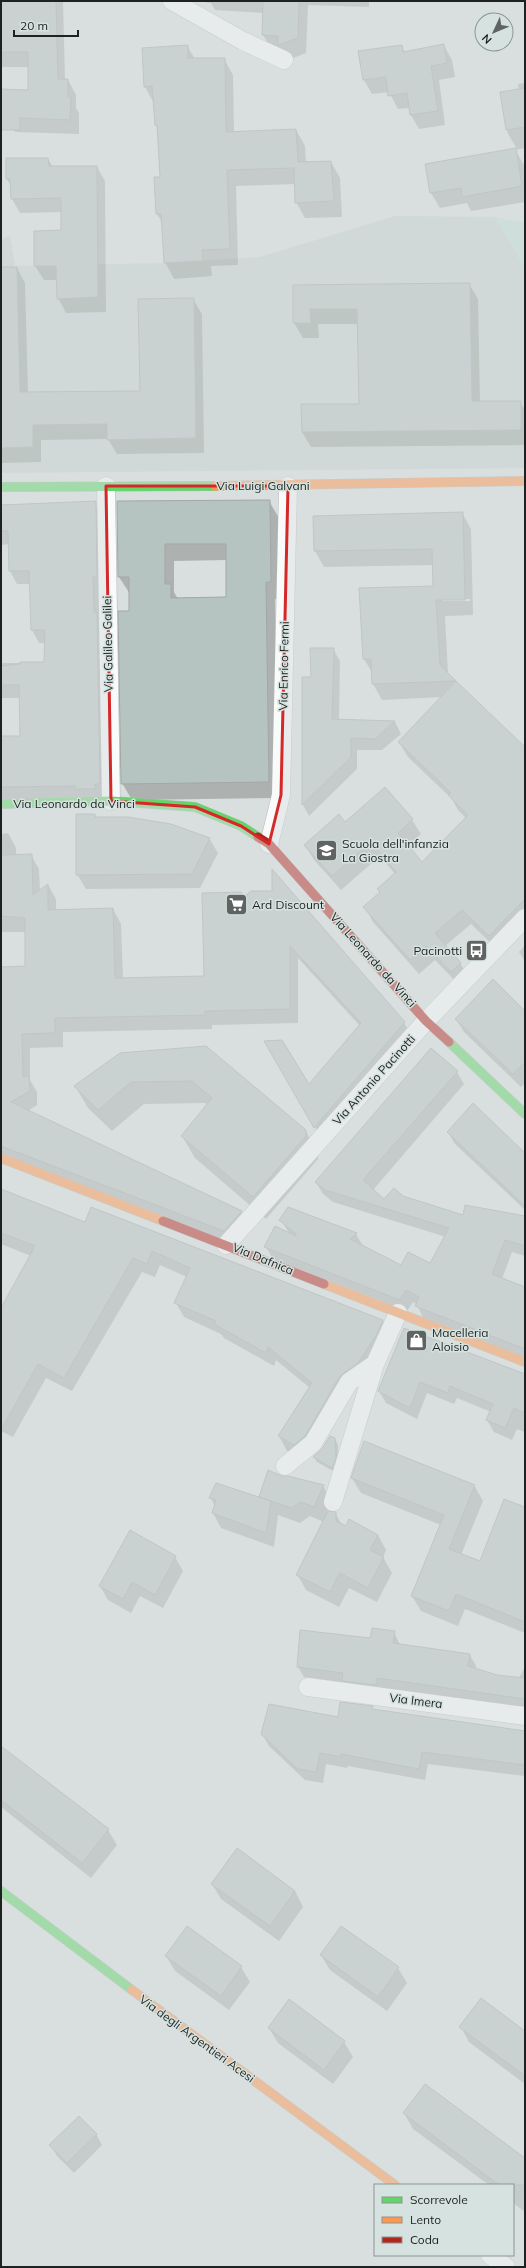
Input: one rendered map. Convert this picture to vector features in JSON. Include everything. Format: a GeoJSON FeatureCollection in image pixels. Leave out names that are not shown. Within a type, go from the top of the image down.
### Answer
{"type":"FeatureCollection","features":[{"type":"Feature","properties":{"kind":"street"},"geometry":{"type":"LineString","coordinates":[[172,1],[243,41],[284,60]]}},
{"type":"Feature","properties":{"kind":"street","name":"Via Luigi Galvani"},"geometry":{"type":"LineString","coordinates":[[1,487],[288,486],[525,482]]}},
{"type":"Feature","properties":{"kind":"street","name":"Via Galileo Galilei"},"geometry":{"type":"LineString","coordinates":[[106,486],[111,801]]}},
{"type":"Feature","properties":{"kind":"street","name":"Via Enrico Fermi"},"geometry":{"type":"LineString","coordinates":[[269,844],[281,795],[288,486]]}},
{"type":"Feature","properties":{"kind":"street","name":"Via Leonardo da Vinci"},"geometry":{"type":"LineString","coordinates":[[1,804],[111,801],[195,808],[241,826],[269,844],[426,1021],[525,1114]]}},
{"type":"Feature","properties":{"kind":"street","name":"Via Antonio Pacinotti"},"geometry":{"type":"LineString","coordinates":[[226,1244],[426,1021],[525,918]]}},
{"type":"Feature","properties":{"kind":"street","name":"Via Dafnica"},"geometry":{"type":"LineString","coordinates":[[1,1158],[226,1244],[525,1362]]}},
{"type":"Feature","properties":{"kind":"street"},"geometry":{"type":"LineString","coordinates":[[333,1502],[375,1364],[398,1313]]}},
{"type":"Feature","properties":{"kind":"street"},"geometry":{"type":"LineString","coordinates":[[285,1466],[313,1443],[349,1382],[375,1364]]}},
{"type":"Feature","properties":{"kind":"street","name":"Via Imera"},"geometry":{"type":"LineString","coordinates":[[308,1687],[525,1716]]}},
{"type":"Feature","properties":{"kind":"street","name":"Via degli Argentieri Acesi"},"geometry":{"type":"LineString","coordinates":[[1,1891],[394,2184]]}},
{"type":"Feature","properties":{"kind":"street"},"geometry":{"type":"LineString","coordinates":[[491,2256],[506,2267]]}},
{"type":"Feature","properties":{"kind":"highlighted area"},"geometry":{"type":"Polygon","coordinates":[[[106,486],[288,486],[281,795],[269,844],[241,826],[195,807],[111,801],[106,486]]]}},
{"type":"Feature","properties":{"kind":"shaded area"},"geometry":{"type":"Polygon","coordinates":[[[395,216],[495,217],[525,268],[525,468],[1,473],[1,239],[10,236],[15,266],[164,263],[260,257],[395,216]]]}},
{"type":"Feature","properties":{"kind":"green space"},"geometry":{"type":"Polygon","coordinates":[[[495,217],[525,223],[525,268],[495,217]]]}},
{"type":"Feature","properties":{"kind":"building"},"geometry":{"type":"Polygon","coordinates":[[[1,1],[56,1],[58,79],[68,79],[68,96],[71,97],[70,120],[20,118],[20,130],[1,130],[1,89],[28,90],[28,52],[1,52],[1,1]]]}},
{"type":"Feature","properties":{"kind":"building"},"geometry":{"type":"Polygon","coordinates":[[[263,1],[299,1],[298,38],[278,45],[278,36],[262,35],[263,1]]]}},
{"type":"Feature","properties":{"kind":"building"},"geometry":{"type":"Polygon","coordinates":[[[444,44],[447,63],[431,66],[438,111],[410,115],[407,93],[388,96],[386,77],[363,80],[358,51],[402,45],[403,52],[444,44]]]}},
{"type":"Feature","properties":{"kind":"building"},"geometry":{"type":"Polygon","coordinates":[[[188,45],[188,58],[225,58],[226,132],[296,129],[298,162],[331,161],[334,201],[295,203],[294,168],[227,170],[230,249],[202,250],[203,261],[164,263],[161,214],[156,214],[154,177],[160,177],[157,125],[155,125],[152,86],[144,87],[142,48],[188,45]]]}},
{"type":"Feature","properties":{"kind":"building"},"geometry":{"type":"Polygon","coordinates":[[[525,88],[525,127],[506,130],[500,92],[525,88]]]}},
{"type":"Feature","properties":{"kind":"building"},"geometry":{"type":"Polygon","coordinates":[[[516,148],[522,186],[462,197],[461,188],[430,193],[425,164],[516,148]]]}},
{"type":"Feature","properties":{"kind":"building"},"geometry":{"type":"Polygon","coordinates":[[[6,158],[48,158],[49,166],[97,166],[98,297],[57,299],[56,266],[34,266],[34,231],[61,230],[61,198],[11,199],[10,179],[6,179],[6,158]]]}},
{"type":"Feature","properties":{"kind":"building"},"geometry":{"type":"Polygon","coordinates":[[[1,267],[17,267],[20,392],[140,391],[138,299],[194,298],[196,438],[107,440],[107,424],[33,425],[33,447],[1,448],[1,267]]]}},
{"type":"Feature","properties":{"kind":"building"},"geometry":{"type":"Polygon","coordinates":[[[470,283],[472,401],[521,401],[521,430],[302,432],[301,404],[359,404],[357,309],[310,309],[311,323],[293,323],[293,285],[470,283]]]}},
{"type":"Feature","properties":{"kind":"building"},"geometry":{"type":"Polygon","coordinates":[[[270,500],[271,582],[266,582],[269,782],[121,784],[118,611],[129,611],[129,577],[118,577],[117,501],[270,500]],[[165,544],[165,584],[171,584],[171,598],[226,597],[226,544],[165,544]]]}},
{"type":"Feature","properties":{"kind":"building"},"geometry":{"type":"Polygon","coordinates":[[[96,501],[97,577],[93,577],[94,612],[97,612],[100,784],[95,784],[95,789],[75,789],[75,786],[1,787],[1,736],[20,736],[19,685],[1,685],[1,666],[20,664],[20,662],[44,662],[45,630],[31,630],[29,571],[9,571],[8,531],[1,531],[1,505],[96,501]]]}},
{"type":"Feature","properties":{"kind":"building"},"geometry":{"type":"Polygon","coordinates":[[[463,512],[465,600],[436,600],[440,665],[456,681],[372,684],[371,659],[363,659],[359,588],[433,586],[432,549],[314,551],[313,516],[463,512]]]}},
{"type":"Feature","properties":{"kind":"building"},"geometry":{"type":"Polygon","coordinates":[[[310,648],[334,648],[332,719],[395,721],[375,739],[351,738],[351,757],[302,805],[302,677],[311,677],[310,648]]]}},
{"type":"Feature","properties":{"kind":"building"},"geometry":{"type":"Polygon","coordinates":[[[456,681],[525,747],[525,899],[489,936],[462,910],[435,933],[461,963],[451,972],[426,946],[410,960],[363,907],[380,892],[377,889],[396,872],[371,842],[332,876],[304,845],[339,814],[345,822],[385,787],[413,819],[398,833],[422,862],[468,815],[448,795],[451,793],[398,742],[456,681]]]}},
{"type":"Feature","properties":{"kind":"building"},"geometry":{"type":"Polygon","coordinates":[[[76,814],[95,814],[95,817],[128,817],[171,824],[210,838],[192,874],[76,875],[76,814]]]}},
{"type":"Feature","properties":{"kind":"building"},"geometry":{"type":"Polygon","coordinates":[[[32,854],[33,895],[48,884],[48,910],[113,908],[115,978],[204,976],[202,893],[241,892],[245,896],[251,891],[272,891],[272,869],[405,1022],[314,1128],[264,1041],[282,1040],[309,1084],[361,1023],[290,946],[290,1009],[205,1011],[205,1015],[55,1018],[55,1033],[22,1034],[23,1077],[29,1076],[30,1091],[11,1102],[242,1211],[224,1231],[1,1146],[1,967],[25,966],[25,918],[1,916],[1,855],[32,854]]]}},
{"type":"Feature","properties":{"kind":"building"},"geometry":{"type":"Polygon","coordinates":[[[493,979],[525,1011],[525,1062],[513,1074],[455,1019],[493,979]]]}},
{"type":"Feature","properties":{"kind":"building"},"geometry":{"type":"Polygon","coordinates":[[[206,1046],[306,1130],[306,1136],[253,1197],[181,1136],[212,1098],[192,1081],[131,1082],[98,1110],[74,1086],[120,1053],[206,1046]]]}},
{"type":"Feature","properties":{"kind":"building"},"geometry":{"type":"Polygon","coordinates":[[[431,1048],[458,1071],[363,1180],[384,1199],[394,1188],[403,1196],[463,1215],[465,1205],[525,1216],[525,1246],[505,1240],[492,1274],[525,1287],[525,1349],[415,1306],[419,1297],[406,1290],[400,1300],[264,1247],[275,1226],[296,1236],[296,1234],[279,1220],[288,1207],[357,1233],[350,1239],[401,1265],[408,1252],[430,1263],[449,1228],[325,1190],[315,1182],[431,1048]]]}},
{"type":"Feature","properties":{"kind":"building"},"geometry":{"type":"Polygon","coordinates":[[[473,1103],[525,1153],[525,1206],[447,1132],[473,1103]]]}},
{"type":"Feature","properties":{"kind":"building"},"geometry":{"type":"Polygon","coordinates":[[[1,1189],[85,1222],[91,1207],[383,1320],[377,1334],[358,1363],[340,1376],[305,1436],[294,1445],[278,1436],[312,1383],[268,1347],[266,1353],[214,1324],[216,1321],[174,1303],[190,1268],[152,1251],[147,1264],[133,1258],[64,1378],[38,1364],[1,1430],[1,1308],[35,1246],[1,1233],[1,1189]]]}},
{"type":"Feature","properties":{"kind":"building"},"geometry":{"type":"Polygon","coordinates":[[[404,1328],[525,1374],[525,1413],[514,1408],[505,1428],[486,1420],[493,1404],[450,1386],[448,1393],[420,1382],[410,1408],[378,1391],[404,1328]]]}},
{"type":"Feature","properties":{"kind":"building"},"geometry":{"type":"Polygon","coordinates":[[[330,1436],[335,1438],[336,1458],[332,1468],[313,1457],[322,1449],[330,1436]]]}},
{"type":"Feature","properties":{"kind":"building"},"geometry":{"type":"Polygon","coordinates":[[[364,1441],[475,1485],[449,1549],[480,1561],[504,1499],[525,1507],[525,1622],[456,1594],[449,1611],[411,1596],[444,1515],[351,1478],[364,1441]]]}},
{"type":"Feature","properties":{"kind":"building"},"geometry":{"type":"Polygon","coordinates":[[[268,1470],[282,1476],[288,1476],[324,1485],[314,1507],[301,1502],[291,1508],[259,1497],[268,1470]]]}},
{"type":"Feature","properties":{"kind":"building"},"geometry":{"type":"Polygon","coordinates":[[[216,1483],[271,1501],[266,1533],[212,1513],[216,1500],[209,1498],[216,1483]]]}},
{"type":"Feature","properties":{"kind":"building"},"geometry":{"type":"Polygon","coordinates":[[[328,1511],[336,1512],[336,1521],[346,1526],[349,1519],[378,1535],[370,1550],[384,1557],[368,1588],[340,1573],[330,1592],[296,1575],[328,1511]]]}},
{"type":"Feature","properties":{"kind":"building"},"geometry":{"type":"Polygon","coordinates":[[[130,1530],[176,1556],[155,1595],[132,1582],[123,1599],[99,1586],[130,1530]]]}},
{"type":"Feature","properties":{"kind":"building"},"geometry":{"type":"Polygon","coordinates":[[[372,1628],[395,1631],[393,1643],[470,1654],[468,1666],[497,1675],[525,1678],[525,1699],[377,1678],[376,1685],[342,1681],[343,1673],[297,1667],[300,1630],[370,1638],[372,1628]]]}},
{"type":"Feature","properties":{"kind":"building"},"geometry":{"type":"Polygon","coordinates":[[[340,1702],[373,1706],[372,1709],[525,1731],[525,1765],[422,1752],[419,1769],[341,1754],[341,1757],[320,1753],[316,1772],[298,1769],[261,1734],[269,1704],[338,1717],[340,1702]]]}},
{"type":"Feature","properties":{"kind":"building"},"geometry":{"type":"Polygon","coordinates":[[[1,1746],[109,1829],[82,1863],[1,1800],[1,1746]]]}},
{"type":"Feature","properties":{"kind":"building"},"geometry":{"type":"Polygon","coordinates":[[[237,1848],[295,1891],[270,1926],[211,1884],[237,1848]]]}},
{"type":"Feature","properties":{"kind":"building"},"geometry":{"type":"Polygon","coordinates":[[[187,1926],[242,1966],[221,1996],[165,1956],[187,1926]]]}},
{"type":"Feature","properties":{"kind":"building"},"geometry":{"type":"Polygon","coordinates":[[[341,1926],[399,1967],[378,1997],[320,1955],[341,1926]]]}},
{"type":"Feature","properties":{"kind":"building"},"geometry":{"type":"Polygon","coordinates":[[[481,1998],[525,2031],[525,2076],[459,2027],[481,1998]]]}},
{"type":"Feature","properties":{"kind":"building"},"geometry":{"type":"Polygon","coordinates":[[[289,1999],[345,2041],[324,2070],[268,2028],[289,1999]]]}},
{"type":"Feature","properties":{"kind":"building"},"geometry":{"type":"Polygon","coordinates":[[[425,2084],[525,2158],[525,2185],[498,2184],[403,2113],[425,2084]]]}},
{"type":"Feature","properties":{"kind":"building"},"geometry":{"type":"Polygon","coordinates":[[[79,2116],[97,2134],[67,2163],[49,2145],[79,2116]]]}},
{"type":"Feature","properties":{"kind":"traffic: fast"},"geometry":{"type":"LineString","coordinates":[[1,487],[215,486]]}},
{"type":"Feature","properties":{"kind":"traffic: fast"},"geometry":{"type":"LineString","coordinates":[[1,804],[111,801],[195,807],[241,826],[258,837]]}},
{"type":"Feature","properties":{"kind":"traffic: fast"},"geometry":{"type":"LineString","coordinates":[[449,1042],[525,1114]]}},
{"type":"Feature","properties":{"kind":"traffic: fast"},"geometry":{"type":"LineString","coordinates":[[1,1891],[132,1990]]}},
{"type":"Feature","properties":{"kind":"traffic: slow"},"geometry":{"type":"LineString","coordinates":[[215,486],[525,481]]}},
{"type":"Feature","properties":{"kind":"traffic: slow"},"geometry":{"type":"LineString","coordinates":[[1,1158],[163,1221]]}},
{"type":"Feature","properties":{"kind":"traffic: slow"},"geometry":{"type":"LineString","coordinates":[[324,1284],[525,1362]]}},
{"type":"Feature","properties":{"kind":"traffic: slow"},"geometry":{"type":"LineString","coordinates":[[132,1990],[394,2184]]}},
{"type":"Feature","properties":{"kind":"traffic: jam"},"geometry":{"type":"LineString","coordinates":[[258,837],[269,844],[426,1021],[449,1042]]}},
{"type":"Feature","properties":{"kind":"traffic: jam"},"geometry":{"type":"LineString","coordinates":[[163,1221],[324,1284]]}},
{"type":"Feature","properties":{"kind":"place","name":"Scuola dell'infanzia La Giostra"},"geometry":{"type":"Point","coordinates":[327,851]}},
{"type":"Feature","properties":{"kind":"place","name":"Ard Discount"},"geometry":{"type":"Point","coordinates":[236,905]}},
{"type":"Feature","properties":{"kind":"place","name":"Pacinotti"},"geometry":{"type":"Point","coordinates":[477,951]}},
{"type":"Feature","properties":{"kind":"place","name":"Macelleria Aloisio"},"geometry":{"type":"Point","coordinates":[417,1340]}}]}
